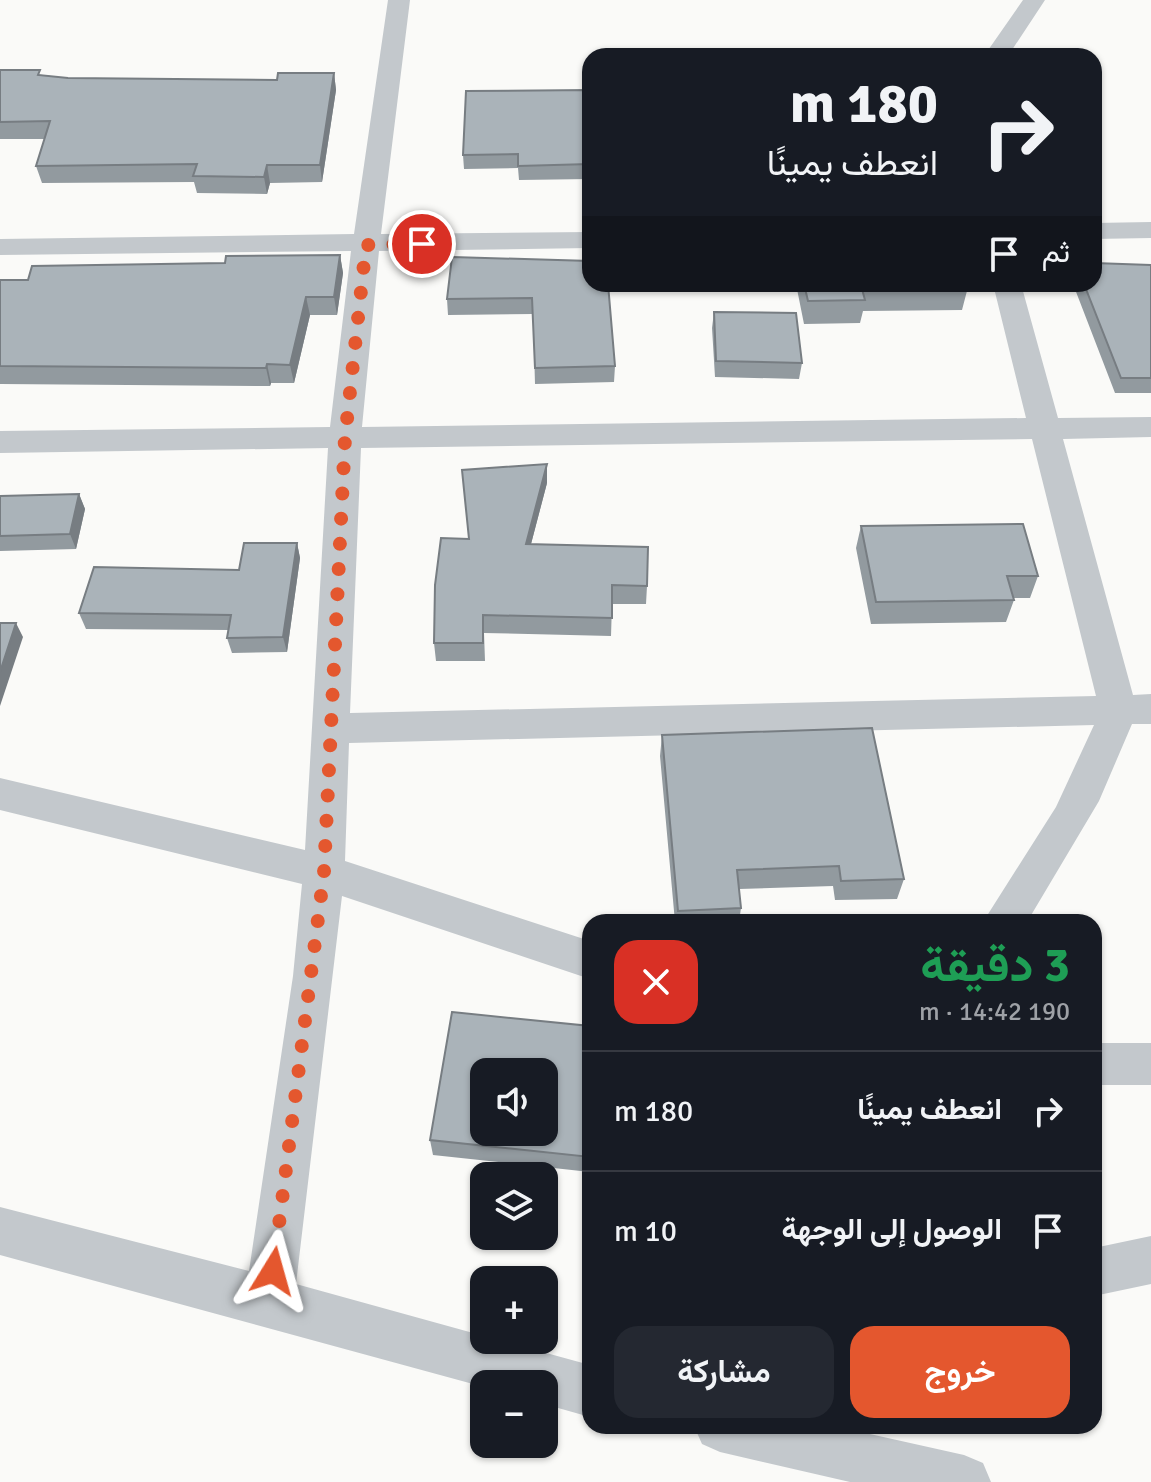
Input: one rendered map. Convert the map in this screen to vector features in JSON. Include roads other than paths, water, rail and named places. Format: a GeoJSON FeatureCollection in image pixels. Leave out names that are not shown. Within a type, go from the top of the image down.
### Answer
{"type":"FeatureCollection","features":[{"type":"Feature","properties":{"kind":"street"},"geometry":{"type":"LineString","coordinates":[[269,1301],[312,990],[324,872],[345,438],[366,245],[399,0]]}},
{"type":"Feature","properties":{"kind":"street"},"geometry":{"type":"LineString","coordinates":[[1001,48],[1034,0]]}},
{"type":"Feature","properties":{"kind":"street"},"geometry":{"type":"LineString","coordinates":[[1102,231],[1151,230]]}},
{"type":"Feature","properties":{"kind":"street"},"geometry":{"type":"LineString","coordinates":[[0,247],[582,240]]}},
{"type":"Feature","properties":{"kind":"street"},"geometry":{"type":"LineString","coordinates":[[1009,292],[1043,427],[1134,709]]}},
{"type":"Feature","properties":{"kind":"street"},"geometry":{"type":"LineString","coordinates":[[0,442],[1151,427]]}},
{"type":"Feature","properties":{"kind":"street"},"geometry":{"type":"LineString","coordinates":[[331,728],[1134,709]]}},
{"type":"Feature","properties":{"kind":"street"},"geometry":{"type":"LineString","coordinates":[[1010,914],[1031,883],[1102,756],[1134,709]]}},
{"type":"Feature","properties":{"kind":"street"},"geometry":{"type":"LineString","coordinates":[[0,794],[324,872],[582,957]]}},
{"type":"Feature","properties":{"kind":"street"},"geometry":{"type":"LineString","coordinates":[[1102,1064],[1151,1064]]}},
{"type":"Feature","properties":{"kind":"street"},"geometry":{"type":"LineString","coordinates":[[0,1231],[269,1301],[582,1389]]}},
{"type":"Feature","properties":{"kind":"street"},"geometry":{"type":"LineString","coordinates":[[1102,1270],[1151,1260]]}},
{"type":"Feature","properties":{"kind":"street"},"geometry":{"type":"LineString","coordinates":[[755,1434],[964,1482]]}}]}
